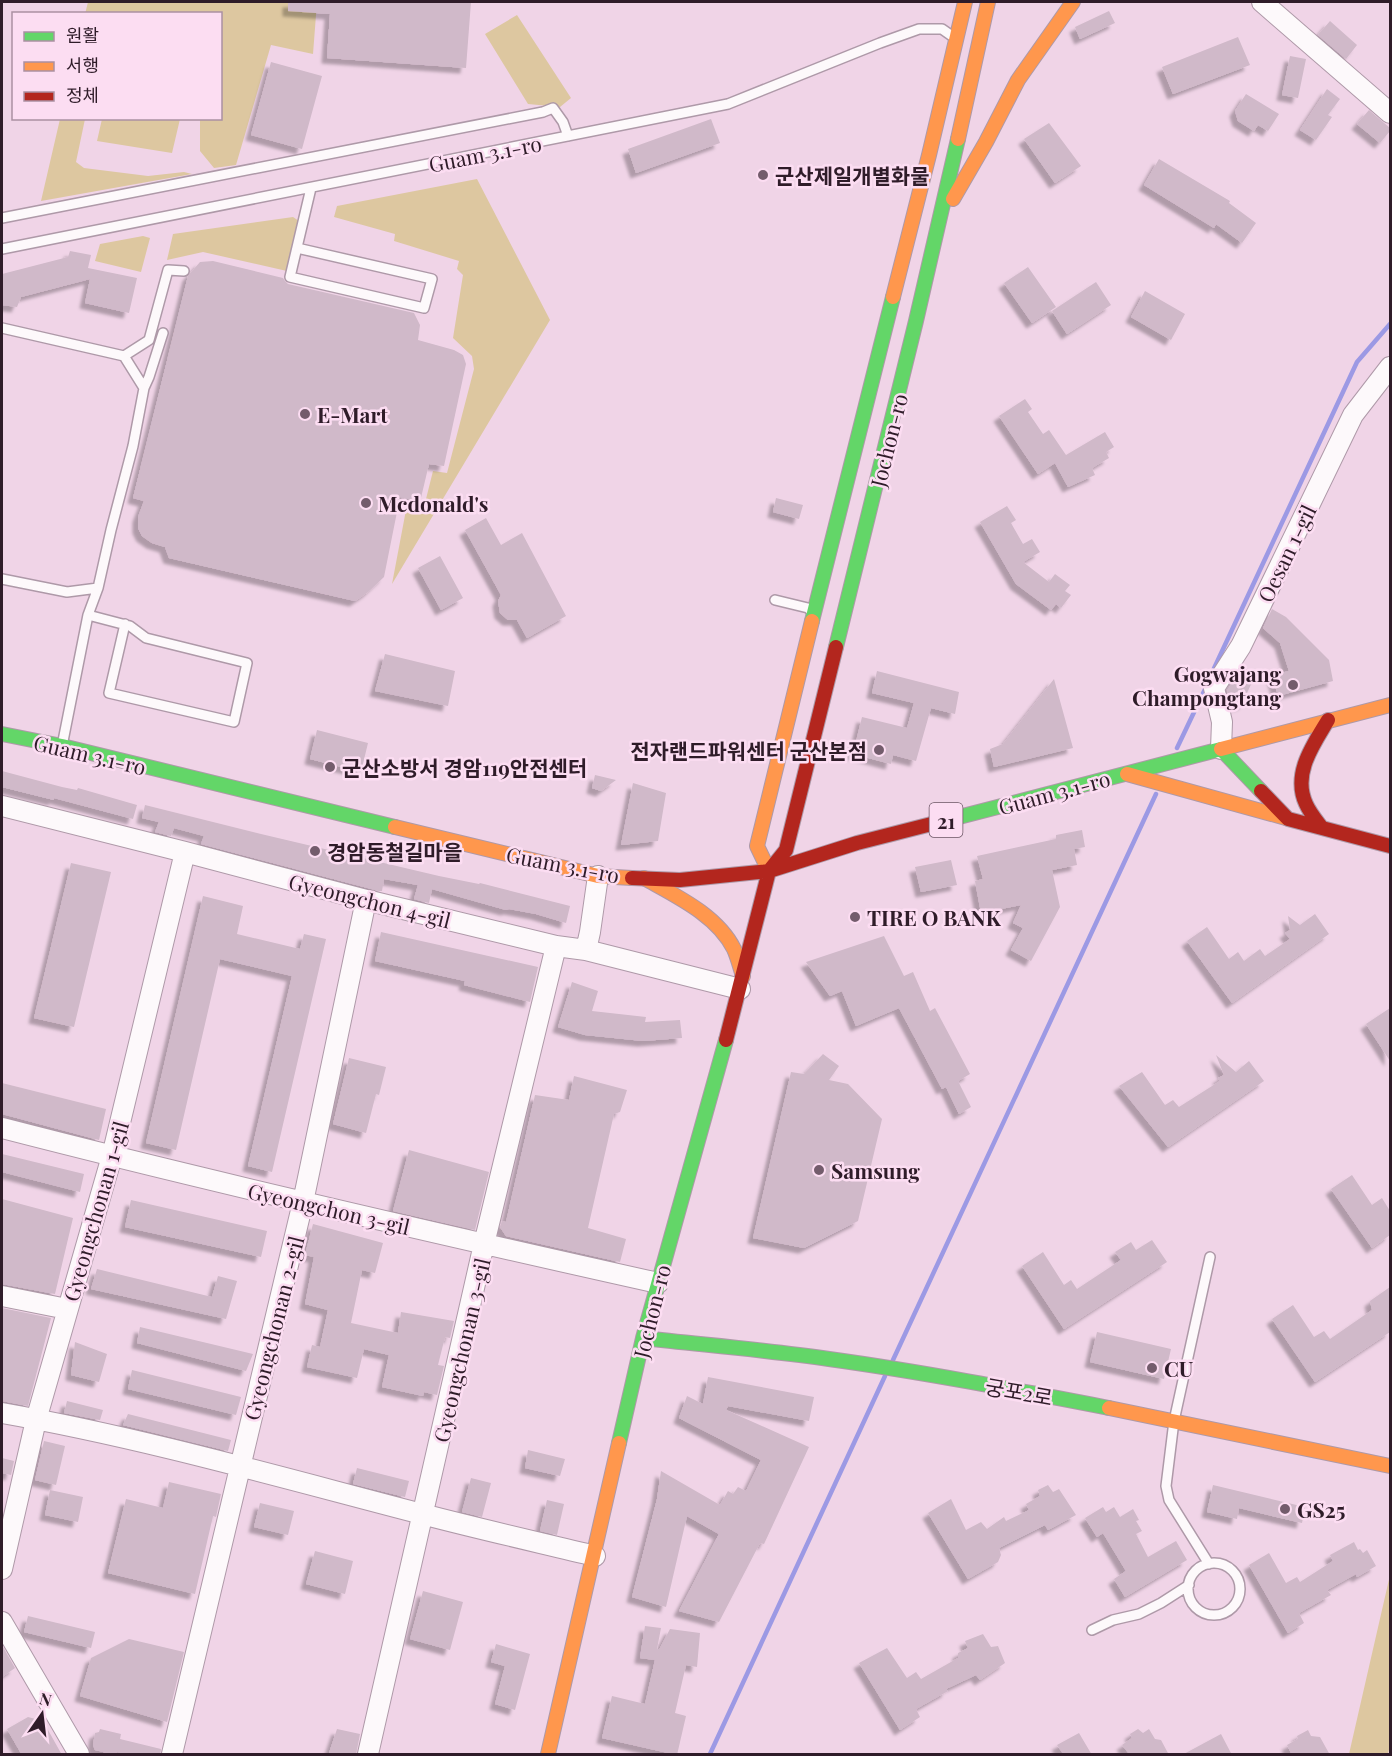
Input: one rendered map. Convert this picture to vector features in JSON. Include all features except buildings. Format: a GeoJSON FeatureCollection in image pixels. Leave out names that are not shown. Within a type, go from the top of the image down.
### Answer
{"type":"FeatureCollection","features":[{"type":"Feature","properties":{"kind":"street","name":"Jochon-ro"},"geometry":{"type":"LineString","coordinates":[[548,1755],[643,1338],[742,983],[769,871],[786,850],[883,463],[988,2]]}},
{"type":"Feature","properties":{"kind":"street"},"geometry":{"type":"LineString","coordinates":[[978,49],[995,2]]}},
{"type":"Feature","properties":{"kind":"street"},"geometry":{"type":"LineString","coordinates":[[939,223],[986,142],[1018,80],[1073,2]]}},
{"type":"Feature","properties":{"kind":"street"},"geometry":{"type":"LineString","coordinates":[[1262,2],[1390,112]]}},
{"type":"Feature","properties":{"kind":"street","name":"Jochon-ro"},"geometry":{"type":"LineString","coordinates":[[769,871],[757,846],[957,39],[963,5]]}},
{"type":"Feature","properties":{"kind":"street","name":"Oesan 1-gil"},"geometry":{"type":"LineString","coordinates":[[1217,750],[1222,722],[1214,688],[1241,646],[1353,414],[1390,367]]}},
{"type":"Feature","properties":{"kind":"street"},"geometry":{"type":"LineString","coordinates":[[1217,750],[1390,705]]}},
{"type":"Feature","properties":{"kind":"street"},"geometry":{"type":"LineString","coordinates":[[1322,828],[1304,802],[1301,770],[1328,720]]}},
{"type":"Feature","properties":{"kind":"street","name":"Guam 3.1-ro"},"geometry":{"type":"LineString","coordinates":[[2,734],[62,746],[598,876],[680,880],[769,871],[856,843],[1124,774]]}},
{"type":"Feature","properties":{"kind":"street"},"geometry":{"type":"LineString","coordinates":[[1217,750],[1288,819]]}},
{"type":"Feature","properties":{"kind":"street","name":"21"},"geometry":{"type":"LineString","coordinates":[[1124,774],[1217,750]]}},
{"type":"Feature","properties":{"kind":"street"},"geometry":{"type":"LineString","coordinates":[[1124,774],[1390,846]]}},
{"type":"Feature","properties":{"kind":"street","name":"Gyeongchon 4-gil"},"geometry":{"type":"LineString","coordinates":[[2,806],[366,900],[556,946],[586,950],[742,983]]}},
{"type":"Feature","properties":{"kind":"street","name":"Gyeongchonan 1-gil"},"geometry":{"type":"LineString","coordinates":[[2,1569],[36,1419],[111,1156],[185,852]]}},
{"type":"Feature","properties":{"kind":"street"},"geometry":{"type":"LineString","coordinates":[[586,950],[591,932],[598,876]]}},
{"type":"Feature","properties":{"kind":"street"},"geometry":{"type":"LineString","coordinates":[[644,878],[697,909],[717,927],[733,948],[742,983]]}},
{"type":"Feature","properties":{"kind":"street","name":"Gyeongchonan 2-gil"},"geometry":{"type":"LineString","coordinates":[[172,1755],[303,1202],[366,900]]}},
{"type":"Feature","properties":{"kind":"street","name":"Gyeongchonan 3-gil"},"geometry":{"type":"LineString","coordinates":[[368,1755],[484,1244],[556,946]]}},
{"type":"Feature","properties":{"kind":"street","name":"Gyeongchon 3-gil"},"geometry":{"type":"LineString","coordinates":[[2,1128],[303,1202],[658,1283]]}},
{"type":"Feature","properties":{"kind":"street"},"geometry":{"type":"LineString","coordinates":[[2,1296],[67,1309]]}},
{"type":"Feature","properties":{"kind":"street","name":"궁포2로"},"geometry":{"type":"LineString","coordinates":[[643,1338],[854,1363],[1002,1388],[1174,1421],[1390,1467]]}},
{"type":"Feature","properties":{"kind":"street"},"geometry":{"type":"LineString","coordinates":[[2,1413],[240,1466],[424,1515],[595,1556]]}},
{"type":"Feature","properties":{"kind":"street"},"geometry":{"type":"LineString","coordinates":[[2,1622],[79,1755]]}},
{"type":"Feature","properties":{"kind":"lane","name":"Guam 3.1-ro"},"geometry":{"type":"LineString","coordinates":[[2,249],[728,104],[919,29],[942,29],[957,39]]}},
{"type":"Feature","properties":{"kind":"lane"},"geometry":{"type":"LineString","coordinates":[[2,218],[543,112],[553,108],[563,122],[568,136]]}},
{"type":"Feature","properties":{"kind":"lane"},"geometry":{"type":"LineString","coordinates":[[297,248],[432,279],[424,308],[290,277],[310,188]]}},
{"type":"Feature","properties":{"kind":"lane"},"geometry":{"type":"LineString","coordinates":[[124,356],[149,340],[168,270],[184,271]]}},
{"type":"Feature","properties":{"kind":"lane"},"geometry":{"type":"LineString","coordinates":[[2,328],[124,356],[144,388]]}},
{"type":"Feature","properties":{"kind":"lane"},"geometry":{"type":"LineString","coordinates":[[62,746],[88,615],[98,588],[133,446],[144,388],[150,377],[163,333]]}},
{"type":"Feature","properties":{"kind":"lane"},"geometry":{"type":"LineString","coordinates":[[2,579],[67,592],[98,588]]}},
{"type":"Feature","properties":{"kind":"lane"},"geometry":{"type":"LineString","coordinates":[[775,600],[808,608],[814,615]]}},
{"type":"Feature","properties":{"kind":"lane"},"geometry":{"type":"LineString","coordinates":[[88,615],[124,624],[130,626],[146,638],[247,663],[234,722],[109,693],[124,624]]}},
{"type":"Feature","properties":{"kind":"lane"},"geometry":{"type":"LineString","coordinates":[[1209,1564],[1169,1500],[1166,1486],[1174,1421],[1210,1257]]}},
{"type":"Feature","properties":{"kind":"lane"},"geometry":{"type":"LineString","coordinates":[[1092,1629],[1113,1620],[1139,1614],[1161,1603],[1188,1585],[1195,1571],[1209,1564],[1227,1567],[1235,1573],[1240,1591],[1238,1600],[1232,1608],[1217,1616],[1201,1612],[1190,1600],[1188,1585]]}},
{"type":"Feature","properties":{"kind":"shaded area"},"geometry":{"type":"Polygon","coordinates":[[[88,2],[317,2],[313,54],[271,45],[236,165],[214,168],[200,151],[200,120],[222,120],[222,12],[86,12],[88,2]]]}},
{"type":"Feature","properties":{"kind":"shaded area"},"geometry":{"type":"Polygon","coordinates":[[[517,15],[571,98],[560,107],[528,104],[485,34],[517,15]]]}},
{"type":"Feature","properties":{"kind":"shaded area"},"geometry":{"type":"Polygon","coordinates":[[[60,120],[85,120],[76,162],[84,168],[148,176],[184,172],[192,174],[41,201],[60,120]]]}},
{"type":"Feature","properties":{"kind":"shaded area"},"geometry":{"type":"Polygon","coordinates":[[[102,120],[180,120],[172,153],[97,141],[102,120]]]}},
{"type":"Feature","properties":{"kind":"shaded area"},"geometry":{"type":"Polygon","coordinates":[[[477,179],[550,320],[392,584],[406,510],[423,511],[433,471],[447,473],[474,369],[472,356],[453,338],[463,275],[457,269],[459,261],[394,241],[395,234],[334,217],[337,206],[477,179]]]}},
{"type":"Feature","properties":{"kind":"shaded area"},"geometry":{"type":"Polygon","coordinates":[[[293,217],[299,221],[287,271],[203,252],[167,260],[173,234],[293,217]]]}},
{"type":"Feature","properties":{"kind":"shaded area"},"geometry":{"type":"Polygon","coordinates":[[[143,236],[150,238],[141,272],[95,261],[100,244],[143,236]]]}},
{"type":"Feature","properties":{"kind":"shaded area"},"geometry":{"type":"Polygon","coordinates":[[[1390,1575],[1390,1745],[1388,1754],[1349,1754],[1390,1575]]]}},
{"type":"Feature","properties":{"kind":"waterway"},"geometry":{"type":"LineString","coordinates":[[1210,677],[1357,362],[1390,324]]}},
{"type":"Feature","properties":{"kind":"waterway"},"geometry":{"type":"LineString","coordinates":[[1177,748],[1207,685]]}},
{"type":"Feature","properties":{"kind":"waterway"},"geometry":{"type":"LineString","coordinates":[[893,1360],[1156,794]]}},
{"type":"Feature","properties":{"kind":"waterway"},"geometry":{"type":"LineString","coordinates":[[710,1754],[885,1376]]}},
{"type":"Feature","properties":{"kind":"traffic: fast"},"geometry":{"type":"LineString","coordinates":[[836,647],[958,139]]}},
{"type":"Feature","properties":{"kind":"traffic: fast"},"geometry":{"type":"LineString","coordinates":[[812,621],[893,297]]}},
{"type":"Feature","properties":{"kind":"traffic: fast"},"geometry":{"type":"LineString","coordinates":[[2,734],[62,746],[395,827]]}},
{"type":"Feature","properties":{"kind":"traffic: fast"},"geometry":{"type":"LineString","coordinates":[[955,818],[1221,749],[1261,791]]}},
{"type":"Feature","properties":{"kind":"traffic: fast"},"geometry":{"type":"LineString","coordinates":[[619,1443],[643,1338],[726,1040]]}},
{"type":"Feature","properties":{"kind":"traffic: fast"},"geometry":{"type":"LineString","coordinates":[[643,1338],[864,1364],[1109,1408]]}},
{"type":"Feature","properties":{"kind":"traffic: slow"},"geometry":{"type":"LineString","coordinates":[[893,297],[965,2]]}},
{"type":"Feature","properties":{"kind":"traffic: slow"},"geometry":{"type":"LineString","coordinates":[[958,139],[988,2]]}},
{"type":"Feature","properties":{"kind":"traffic: slow"},"geometry":{"type":"LineString","coordinates":[[953,199],[1018,80],[1073,2]]}},
{"type":"Feature","properties":{"kind":"traffic: slow"},"geometry":{"type":"LineString","coordinates":[[769,871],[757,846],[812,621]]}},
{"type":"Feature","properties":{"kind":"traffic: slow"},"geometry":{"type":"LineString","coordinates":[[1221,749],[1390,705]]}},
{"type":"Feature","properties":{"kind":"traffic: slow"},"geometry":{"type":"LineString","coordinates":[[1127,774],[1286,818]]}},
{"type":"Feature","properties":{"kind":"traffic: slow"},"geometry":{"type":"LineString","coordinates":[[395,827],[598,876],[632,878]]}},
{"type":"Feature","properties":{"kind":"traffic: slow"},"geometry":{"type":"LineString","coordinates":[[644,878],[682,899],[717,926],[734,949],[743,976]]}},
{"type":"Feature","properties":{"kind":"traffic: slow"},"geometry":{"type":"LineString","coordinates":[[1109,1408],[1390,1466]]}},
{"type":"Feature","properties":{"kind":"traffic: slow"},"geometry":{"type":"LineString","coordinates":[[548,1754],[619,1443]]}},
{"type":"Feature","properties":{"kind":"traffic: jam"},"geometry":{"type":"LineString","coordinates":[[726,1040],[769,871],[786,850],[836,647]]}},
{"type":"Feature","properties":{"kind":"traffic: jam"},"geometry":{"type":"LineString","coordinates":[[1322,828],[1306,804],[1301,782],[1306,760],[1328,720]]}},
{"type":"Feature","properties":{"kind":"traffic: jam"},"geometry":{"type":"LineString","coordinates":[[1261,791],[1288,819],[1390,846]]}},
{"type":"Feature","properties":{"kind":"traffic: jam"},"geometry":{"type":"LineString","coordinates":[[632,878],[680,880],[769,871],[857,843],[955,818]]}},
{"type":"Feature","properties":{"kind":"place","name":"군산제일개별화물"},"geometry":{"type":"Point","coordinates":[763,175]}},
{"type":"Feature","properties":{"kind":"place","name":"E-Mart"},"geometry":{"type":"Point","coordinates":[305,414]}},
{"type":"Feature","properties":{"kind":"place","name":"Mcdonald's"},"geometry":{"type":"Point","coordinates":[366,503]}},
{"type":"Feature","properties":{"kind":"place","name":"Gogwajang Champongtang"},"geometry":{"type":"Point","coordinates":[1293,685]}},
{"type":"Feature","properties":{"kind":"place","name":"전자랜드파워센터 군산본점"},"geometry":{"type":"Point","coordinates":[879,750]}},
{"type":"Feature","properties":{"kind":"place","name":"군산소방서 경암119안전센터"},"geometry":{"type":"Point","coordinates":[330,767]}},
{"type":"Feature","properties":{"kind":"place","name":"경암동철길마을"},"geometry":{"type":"Point","coordinates":[315,851]}},
{"type":"Feature","properties":{"kind":"place","name":"TIRE O BANK"},"geometry":{"type":"Point","coordinates":[855,917]}},
{"type":"Feature","properties":{"kind":"place","name":"Samsung"},"geometry":{"type":"Point","coordinates":[819,1170]}},
{"type":"Feature","properties":{"kind":"place","name":"CU"},"geometry":{"type":"Point","coordinates":[1152,1368]}},
{"type":"Feature","properties":{"kind":"place","name":"GS25"},"geometry":{"type":"Point","coordinates":[1285,1509]}}]}
